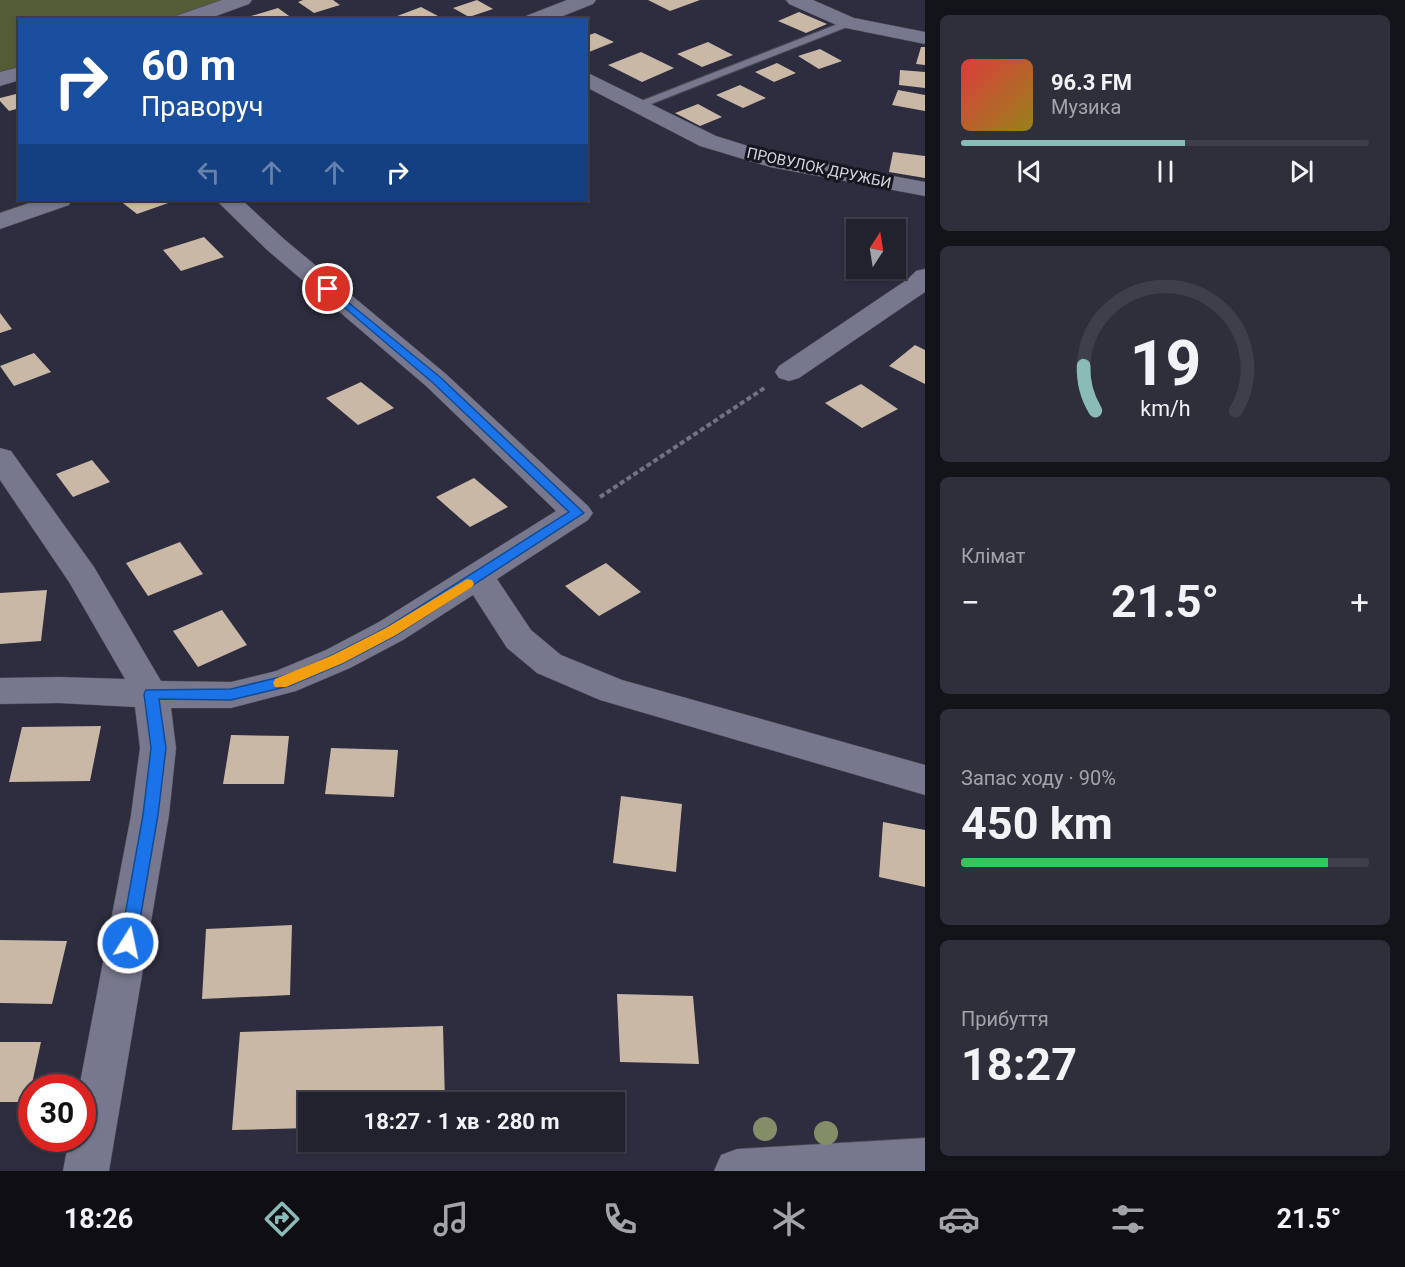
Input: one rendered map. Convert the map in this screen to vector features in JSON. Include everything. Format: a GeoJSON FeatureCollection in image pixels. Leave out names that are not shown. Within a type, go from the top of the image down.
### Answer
{"type":"FeatureCollection","features":[{"type":"Feature","properties":{"kind":"street"},"geometry":{"type":"LineString","coordinates":[[189,18],[242,0]]}},
{"type":"Feature","properties":{"kind":"street"},"geometry":{"type":"LineString","coordinates":[[537,18],[586,0]]}},
{"type":"Feature","properties":{"kind":"street"},"geometry":{"type":"LineString","coordinates":[[796,0],[848,23],[925,38]]}},
{"type":"Feature","properties":{"kind":"street"},"geometry":{"type":"LineString","coordinates":[[0,79],[18,74]]}},
{"type":"Feature","properties":{"kind":"street","name":"ПРОВУЛОК ДРУЖБИ"},"geometry":{"type":"LineString","coordinates":[[588,79],[708,141],[770,160],[925,189]]}},
{"type":"Feature","properties":{"kind":"street"},"geometry":{"type":"LineString","coordinates":[[0,221],[57,201]]}},
{"type":"Feature","properties":{"kind":"street"},"geometry":{"type":"LineString","coordinates":[[0,691],[59,690],[231,695],[284,682],[338,659],[391,631],[577,513],[436,380],[275,244],[229,201]]}},
{"type":"Feature","properties":{"kind":"street"},"geometry":{"type":"LineString","coordinates":[[789,372],[917,285],[925,277]]}},
{"type":"Feature","properties":{"kind":"street"},"geometry":{"type":"LineString","coordinates":[[0,458],[82,575],[151,694],[158,748],[150,815],[86,1171]]}},
{"type":"Feature","properties":{"kind":"street"},"geometry":{"type":"LineString","coordinates":[[478,577],[519,639],[549,664],[612,691],[925,780]]}},
{"type":"Feature","properties":{"kind":"street"},"geometry":{"type":"LineString","coordinates":[[737,1171],[925,1160]]}},
{"type":"Feature","properties":{"kind":"lane"},"geometry":{"type":"LineString","coordinates":[[637,105],[848,23]]}},
{"type":"Feature","properties":{"kind":"path"},"geometry":{"type":"LineString","coordinates":[[577,513],[789,372]]}},
{"type":"Feature","properties":{"kind":"green space"},"geometry":{"type":"Polygon","coordinates":[[[0,0],[242,0],[186,18],[18,18],[18,73],[0,79],[0,0]]]}},
{"type":"Feature","properties":{"kind":"building"},"geometry":{"type":"Polygon","coordinates":[[[333,0],[340,5],[314,13],[298,2],[333,0]]]}},
{"type":"Feature","properties":{"kind":"building"},"geometry":{"type":"Polygon","coordinates":[[[477,0],[493,9],[469,17],[453,8],[477,0]]]}},
{"type":"Feature","properties":{"kind":"building"},"geometry":{"type":"Polygon","coordinates":[[[648,0],[700,0],[670,11],[648,0]]]}},
{"type":"Feature","properties":{"kind":"building"},"geometry":{"type":"Polygon","coordinates":[[[421,7],[438,16],[433,18],[392,18],[421,7]]]}},
{"type":"Feature","properties":{"kind":"building"},"geometry":{"type":"Polygon","coordinates":[[[278,8],[292,18],[244,18],[278,8]]]}},
{"type":"Feature","properties":{"kind":"building"},"geometry":{"type":"Polygon","coordinates":[[[799,12],[827,24],[806,33],[778,21],[799,12]]]}},
{"type":"Feature","properties":{"kind":"building"},"geometry":{"type":"Polygon","coordinates":[[[595,33],[614,42],[589,52],[588,35],[595,33]]]}},
{"type":"Feature","properties":{"kind":"building"},"geometry":{"type":"Polygon","coordinates":[[[708,42],[733,55],[702,67],[677,54],[708,42]]]}},
{"type":"Feature","properties":{"kind":"building"},"geometry":{"type":"Polygon","coordinates":[[[921,47],[925,47],[925,65],[916,64],[921,47]]]}},
{"type":"Feature","properties":{"kind":"building"},"geometry":{"type":"Polygon","coordinates":[[[820,49],[842,61],[819,69],[798,56],[820,49]]]}},
{"type":"Feature","properties":{"kind":"building"},"geometry":{"type":"Polygon","coordinates":[[[641,52],[674,68],[642,82],[608,65],[641,52]]]}},
{"type":"Feature","properties":{"kind":"building"},"geometry":{"type":"Polygon","coordinates":[[[777,63],[796,73],[774,82],[755,72],[777,63]]]}},
{"type":"Feature","properties":{"kind":"building"},"geometry":{"type":"Polygon","coordinates":[[[900,70],[925,72],[925,88],[899,85],[900,70]]]}},
{"type":"Feature","properties":{"kind":"building"},"geometry":{"type":"Polygon","coordinates":[[[740,85],[766,98],[743,108],[716,95],[740,85]]]}},
{"type":"Feature","properties":{"kind":"building"},"geometry":{"type":"Polygon","coordinates":[[[898,90],[925,95],[925,111],[892,105],[898,90]]]}},
{"type":"Feature","properties":{"kind":"building"},"geometry":{"type":"Polygon","coordinates":[[[18,94],[18,109],[9,111],[0,98],[18,94]]]}},
{"type":"Feature","properties":{"kind":"building"},"geometry":{"type":"Polygon","coordinates":[[[698,104],[722,117],[700,126],[675,113],[698,104]]]}},
{"type":"Feature","properties":{"kind":"building"},"geometry":{"type":"Polygon","coordinates":[[[893,152],[925,156],[925,178],[889,172],[893,152]]]}},
{"type":"Feature","properties":{"kind":"building"},"geometry":{"type":"Polygon","coordinates":[[[120,201],[174,201],[137,214],[120,201]]]}},
{"type":"Feature","properties":{"kind":"building"},"geometry":{"type":"Polygon","coordinates":[[[204,237],[224,257],[181,271],[163,250],[204,237]]]}},
{"type":"Feature","properties":{"kind":"building"},"geometry":{"type":"Polygon","coordinates":[[[0,313],[12,329],[0,333],[0,313]]]}},
{"type":"Feature","properties":{"kind":"building"},"geometry":{"type":"Polygon","coordinates":[[[915,345],[925,350],[925,384],[889,366],[915,345]]]}},
{"type":"Feature","properties":{"kind":"building"},"geometry":{"type":"Polygon","coordinates":[[[34,353],[51,372],[14,386],[0,366],[34,353]]]}},
{"type":"Feature","properties":{"kind":"building"},"geometry":{"type":"Polygon","coordinates":[[[361,382],[394,408],[358,425],[326,398],[361,382]]]}},
{"type":"Feature","properties":{"kind":"building"},"geometry":{"type":"Polygon","coordinates":[[[861,384],[898,409],[862,428],[825,403],[861,384]]]}},
{"type":"Feature","properties":{"kind":"building"},"geometry":{"type":"Polygon","coordinates":[[[92,460],[110,482],[73,497],[56,474],[92,460]]]}},
{"type":"Feature","properties":{"kind":"building"},"geometry":{"type":"Polygon","coordinates":[[[474,478],[508,507],[470,527],[436,497],[474,478]]]}},
{"type":"Feature","properties":{"kind":"building"},"geometry":{"type":"Polygon","coordinates":[[[180,542],[203,574],[148,596],[126,563],[180,542]]]}},
{"type":"Feature","properties":{"kind":"building"},"geometry":{"type":"Polygon","coordinates":[[[606,563],[641,592],[599,616],[565,586],[606,563]]]}},
{"type":"Feature","properties":{"kind":"building"},"geometry":{"type":"Polygon","coordinates":[[[47,590],[41,641],[0,644],[0,593],[47,590]]]}},
{"type":"Feature","properties":{"kind":"building"},"geometry":{"type":"Polygon","coordinates":[[[222,610],[247,645],[198,667],[173,631],[222,610]]]}},
{"type":"Feature","properties":{"kind":"building"},"geometry":{"type":"Polygon","coordinates":[[[101,726],[90,781],[9,782],[22,727],[101,726]]]}},
{"type":"Feature","properties":{"kind":"building"},"geometry":{"type":"Polygon","coordinates":[[[231,735],[289,736],[284,784],[223,784],[231,735]]]}},
{"type":"Feature","properties":{"kind":"building"},"geometry":{"type":"Polygon","coordinates":[[[331,748],[398,750],[394,797],[325,794],[331,748]]]}},
{"type":"Feature","properties":{"kind":"building"},"geometry":{"type":"Polygon","coordinates":[[[621,796],[682,804],[676,872],[613,863],[621,796]]]}},
{"type":"Feature","properties":{"kind":"building"},"geometry":{"type":"Polygon","coordinates":[[[883,822],[925,830],[925,887],[879,877],[883,822]]]}},
{"type":"Feature","properties":{"kind":"building"},"geometry":{"type":"Polygon","coordinates":[[[292,925],[290,995],[202,999],[206,929],[292,925]]]}},
{"type":"Feature","properties":{"kind":"building"},"geometry":{"type":"Polygon","coordinates":[[[0,940],[67,941],[52,1004],[0,1003],[0,940]]]}},
{"type":"Feature","properties":{"kind":"building"},"geometry":{"type":"Polygon","coordinates":[[[617,994],[693,996],[699,1064],[620,1062],[617,994]]]}},
{"type":"Feature","properties":{"kind":"building"},"geometry":{"type":"Polygon","coordinates":[[[443,1026],[445,1092],[298,1092],[298,1128],[232,1130],[240,1032],[443,1026]]]}},
{"type":"Feature","properties":{"kind":"building"},"geometry":{"type":"Polygon","coordinates":[[[0,1042],[41,1042],[34,1074],[18,1074],[18,1102],[0,1102],[0,1042]]]}},
{"type":"Feature","properties":{"kind":"slow traffic"},"geometry":{"type":"LineString","coordinates":[[281,683],[338,659],[391,631],[467,584]]}},
{"type":"Feature","properties":{"kind":"route"},"geometry":{"type":"LineString","coordinates":[[128,943],[150,815],[158,748],[151,694],[231,695],[284,682],[302,675],[391,631],[577,513],[436,380],[328,289]]}}]}
